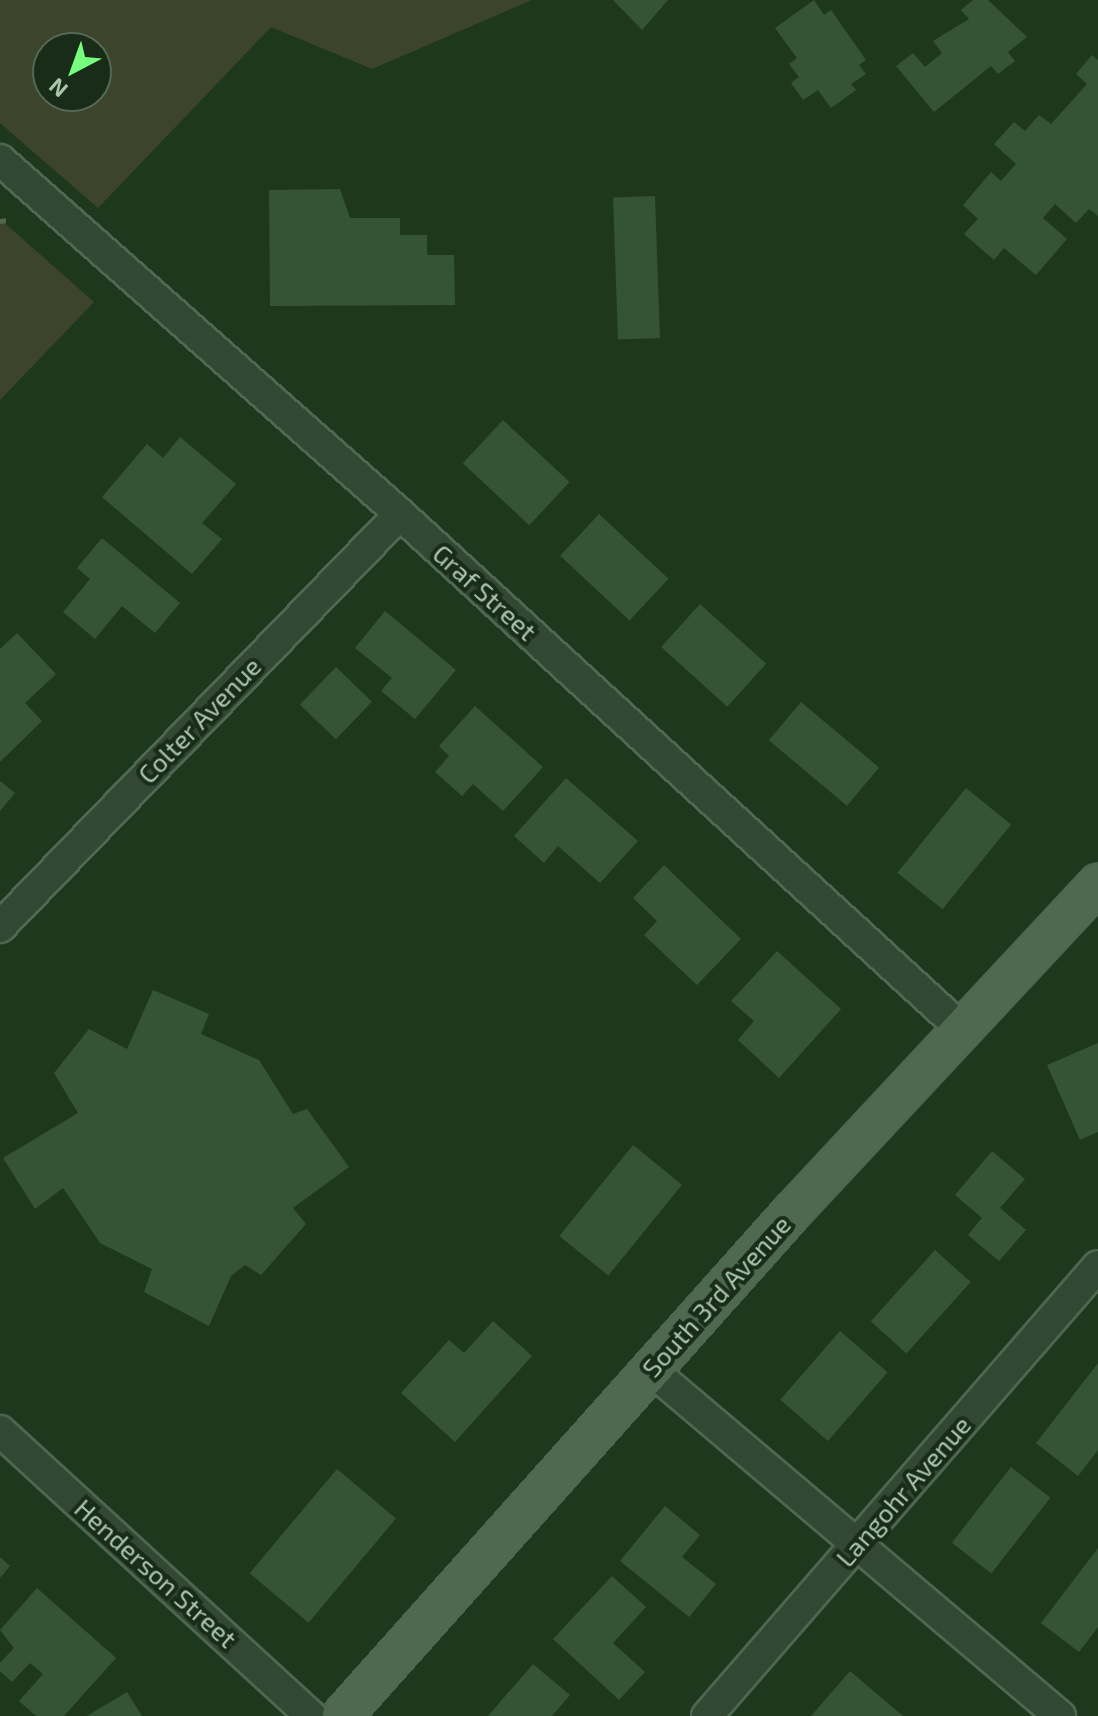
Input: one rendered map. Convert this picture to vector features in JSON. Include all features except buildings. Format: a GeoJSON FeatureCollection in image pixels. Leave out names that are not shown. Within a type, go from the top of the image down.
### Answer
{"type":"FeatureCollection","features":[{"type":"Feature","properties":{"kind":"main road","name":"South 3rd Avenue"},"geometry":{"type":"LineString","coordinates":[[342,1716],[651,1370],[963,1030],[1090,900]]}},
{"type":"Feature","properties":{"kind":"street","name":"Graf Street"},"geometry":{"type":"LineString","coordinates":[[0,160],[400,514],[963,1030]]}},
{"type":"Feature","properties":{"kind":"street","name":"Colter Avenue"},"geometry":{"type":"LineString","coordinates":[[0,927],[400,514]]}},
{"type":"Feature","properties":{"kind":"street","name":"Langohr Avenue"},"geometry":{"type":"LineString","coordinates":[[707,1716],[1098,1266]]}},
{"type":"Feature","properties":{"kind":"street"},"geometry":{"type":"LineString","coordinates":[[651,1370],[855,1547],[1060,1716]]}},
{"type":"Feature","properties":{"kind":"street","name":"Henderson Street"},"geometry":{"type":"LineString","coordinates":[[0,1431],[311,1716]]}},
{"type":"Feature","properties":{"kind":"path"},"geometry":{"type":"LineString","coordinates":[[0,221],[8,220]]}},
{"type":"Feature","properties":{"kind":"green space"},"geometry":{"type":"Polygon","coordinates":[[[0,0],[532,0],[372,69],[271,27],[98,208],[0,123],[0,0]]]}},
{"type":"Feature","properties":{"kind":"green space"},"geometry":{"type":"Polygon","coordinates":[[[0,219],[94,302],[0,400],[0,219]]]}}]}
